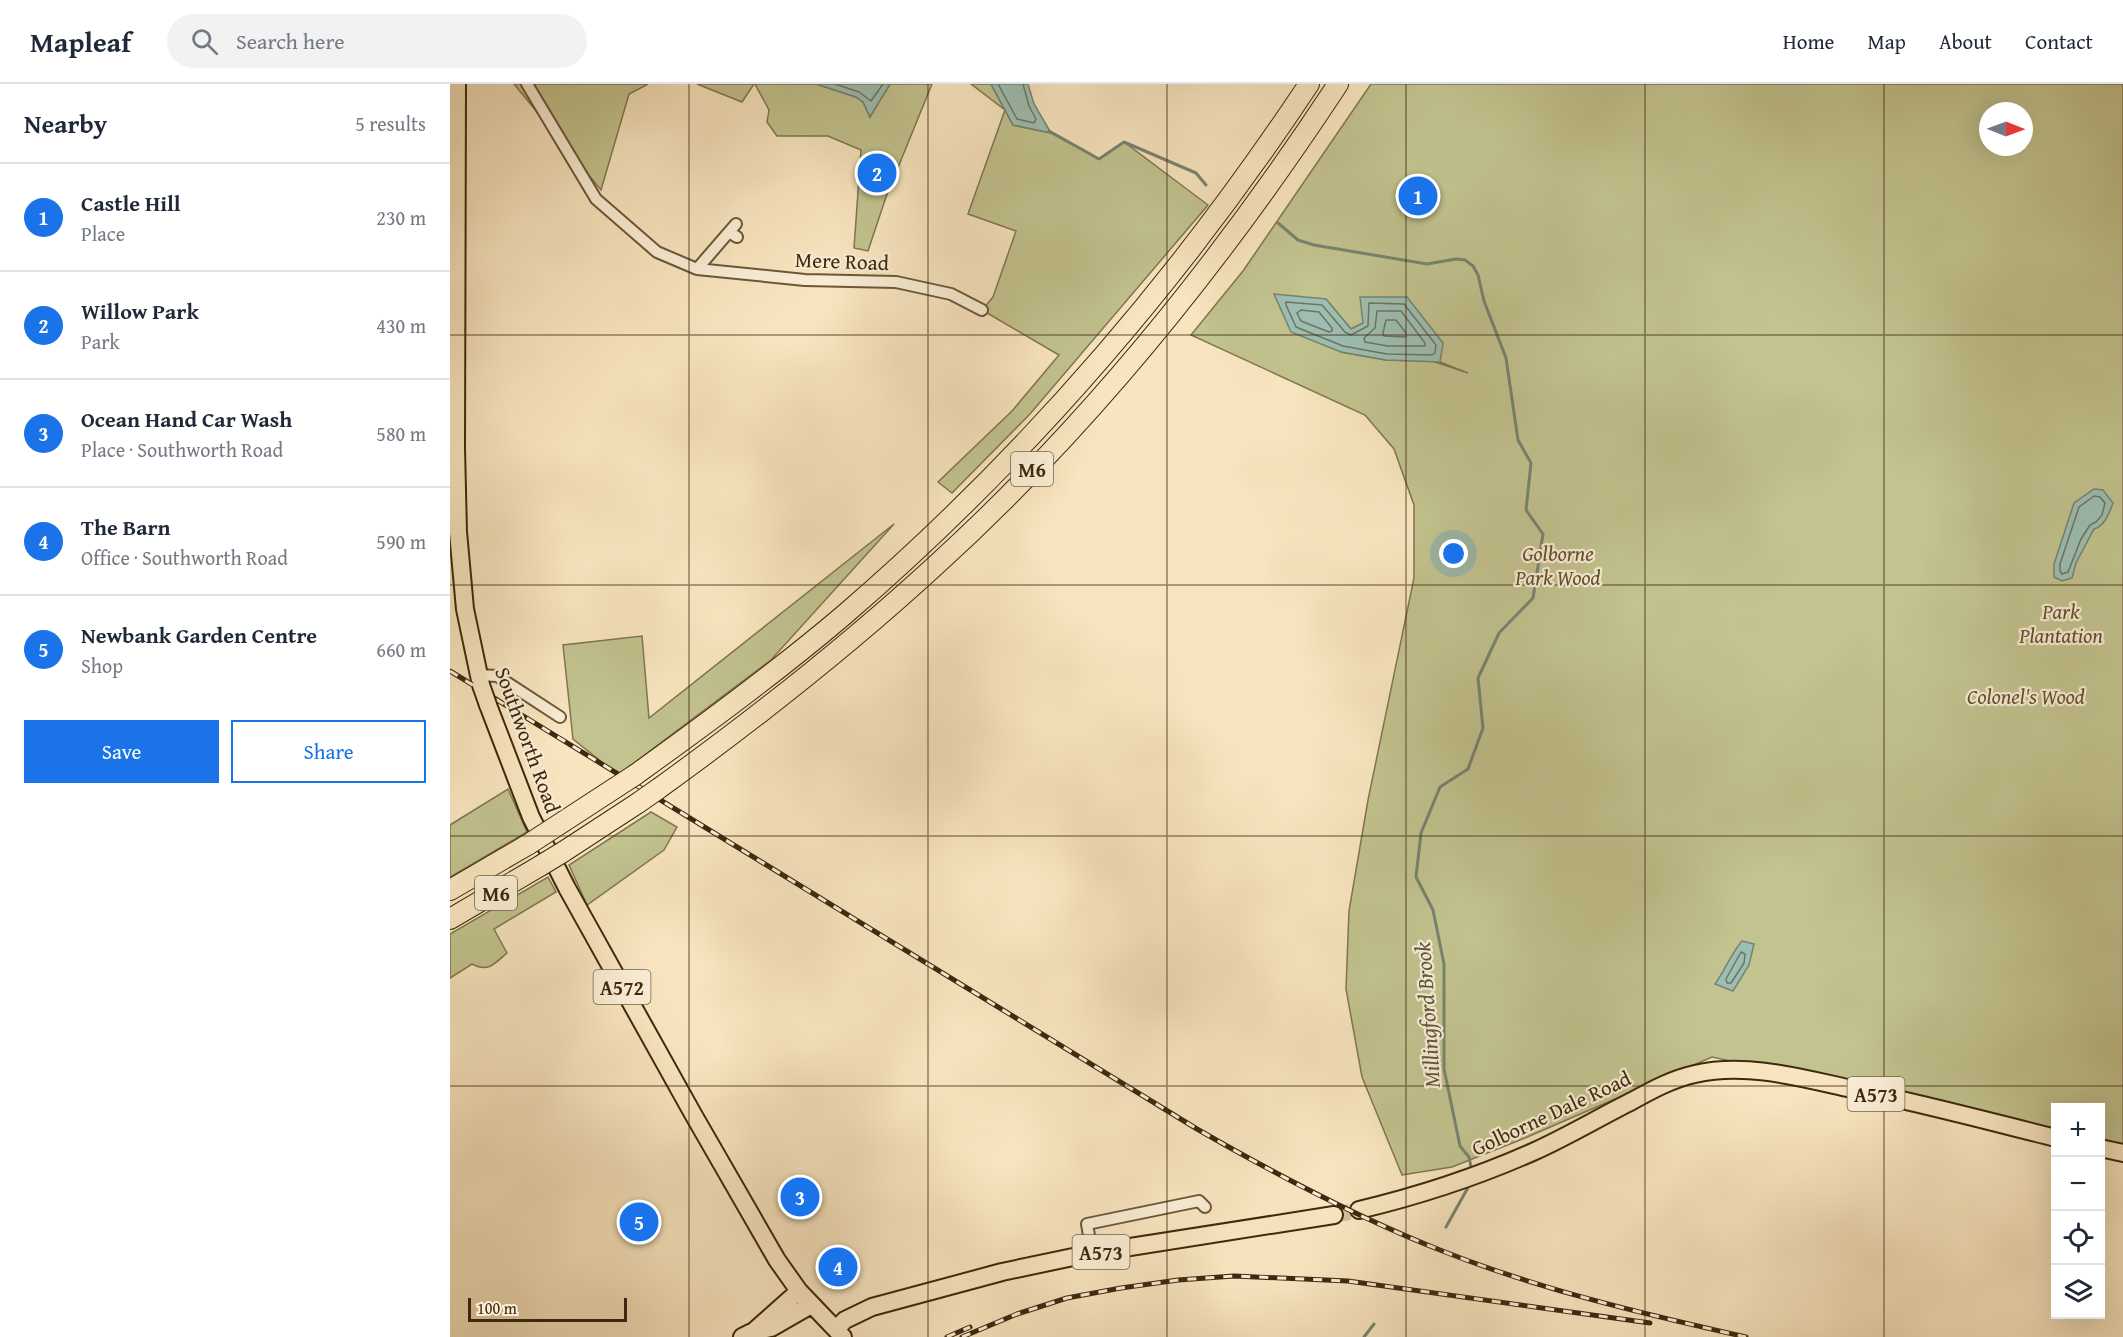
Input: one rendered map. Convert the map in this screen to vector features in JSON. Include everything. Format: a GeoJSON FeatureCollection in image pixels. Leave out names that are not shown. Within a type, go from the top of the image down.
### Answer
{"type":"FeatureCollection","features":[{"type":"Feature","properties":{"kind":"highway","name":"M6"},"geometry":{"type":"LineString","coordinates":[[450,890],[552,830],[635,775],[712,719],[844,615],[916,549],[1064,400],[1157,293],[1234,191],[1309,84]]}},
{"type":"Feature","properties":{"kind":"highway","name":"M6"},"geometry":{"type":"LineString","coordinates":[[450,919],[563,852],[638,803],[734,734],[860,633],[937,564],[1080,419],[1176,308],[1257,203],[1338,84]]}},
{"type":"Feature","properties":{"kind":"main road","name":"Southworth Road"},"geometry":{"type":"LineString","coordinates":[[457,84],[454,181],[453,448],[465,609],[480,680],[531,817],[567,888],[764,1239],[811,1305],[841,1334]]}},
{"type":"Feature","properties":{"kind":"main road","name":"Golborne Dale Road"},"geometry":{"type":"LineString","coordinates":[[1359,1210],[1400,1200],[1485,1171],[1535,1151],[1663,1084],[1714,1070],[1793,1076],[1891,1097],[2051,1137]]}},
{"type":"Feature","properties":{"kind":"main road"},"geometry":{"type":"LineString","coordinates":[[2105,1149],[2123,1153]]}},
{"type":"Feature","properties":{"kind":"main road","name":"A573"},"geometry":{"type":"LineString","coordinates":[[841,1334],[872,1307],[1002,1272],[1092,1253],[1334,1215]]}},
{"type":"Feature","properties":{"kind":"main road"},"geometry":{"type":"LineString","coordinates":[[748,1334],[800,1291]]}},
{"type":"Feature","properties":{"kind":"main road"},"geometry":{"type":"LineString","coordinates":[[748,1334],[771,1328],[811,1305]]}},
{"type":"Feature","properties":{"kind":"street","name":"Mere Road"},"geometry":{"type":"LineString","coordinates":[[527,84],[596,199],[657,252],[696,269],[805,280],[896,282],[951,294],[982,310]]}},
{"type":"Feature","properties":{"kind":"street"},"geometry":{"type":"LineString","coordinates":[[696,269],[734,231]]}},
{"type":"Feature","properties":{"kind":"street"},"geometry":{"type":"LineString","coordinates":[[480,680],[497,676],[560,717]]}},
{"type":"Feature","properties":{"kind":"street"},"geometry":{"type":"LineString","coordinates":[[1092,1253],[1087,1224],[1199,1201],[1204,1207]]}},
{"type":"Feature","properties":{"kind":"green space"},"geometry":{"type":"Polygon","coordinates":[[[514,84],[648,84],[629,94],[601,190],[514,84]]]}},
{"type":"Feature","properties":{"kind":"green space"},"geometry":{"type":"Polygon","coordinates":[[[697,84],[754,84],[742,102],[697,84]]]}},
{"type":"Feature","properties":{"kind":"green space"},"geometry":{"type":"Polygon","coordinates":[[[755,84],[816,84],[856,97],[863,102],[870,117],[890,84],[932,84],[886,197],[868,251],[854,248],[861,150],[828,136],[777,136],[767,122],[769,110],[755,84]]]}},
{"type":"Feature","properties":{"kind":"green space"},"geometry":{"type":"Polygon","coordinates":[[[971,84],[991,84],[1005,110],[971,84]]]}},
{"type":"Feature","properties":{"kind":"green space"},"geometry":{"type":"Polygon","coordinates":[[[1371,84],[2123,84],[2123,1144],[2105,1141],[2105,1103],[2051,1103],[2051,1129],[1712,1057],[1452,1167],[1402,1175],[1362,1077],[1346,989],[1349,911],[1368,800],[1414,578],[1414,505],[1394,449],[1365,415],[1191,335],[1243,271],[1371,84]],[[1326,299],[1341,352],[1386,360],[1432,361],[1468,373],[1440,362],[1442,343],[1363,323],[1351,329],[1326,299]]]}},
{"type":"Feature","properties":{"kind":"green space"},"geometry":{"type":"Polygon","coordinates":[[[1005,110],[1013,125],[1051,133],[1099,159],[1124,142],[1208,205],[1030,414],[952,493],[938,482],[1012,411],[1059,355],[982,310],[993,297],[1016,231],[968,214],[1005,110]]]}},
{"type":"Feature","properties":{"kind":"green space"},"geometry":{"type":"Polygon","coordinates":[[[894,524],[771,660],[618,775],[573,739],[563,645],[642,636],[649,718],[894,524]]]}},
{"type":"Feature","properties":{"kind":"green space"},"geometry":{"type":"Polygon","coordinates":[[[508,789],[527,832],[450,877],[450,825],[508,789]]]}},
{"type":"Feature","properties":{"kind":"green space"},"geometry":{"type":"Polygon","coordinates":[[[651,812],[677,827],[664,850],[587,905],[569,865],[651,812]]]}},
{"type":"Feature","properties":{"kind":"green space"},"geometry":{"type":"Polygon","coordinates":[[[548,877],[556,892],[494,929],[507,953],[491,966],[478,967],[472,964],[450,978],[450,934],[548,877]]]}},
{"type":"Feature","properties":{"kind":"water"},"geometry":{"type":"Polygon","coordinates":[[[816,84],[890,84],[870,117],[863,102],[856,97],[816,84]]]}},
{"type":"Feature","properties":{"kind":"water"},"geometry":{"type":"Polygon","coordinates":[[[991,84],[1028,84],[1034,104],[1051,133],[1013,125],[991,84]]]}},
{"type":"Feature","properties":{"kind":"water"},"geometry":{"type":"Polygon","coordinates":[[[1274,294],[1326,299],[1351,329],[1363,323],[1360,297],[1407,297],[1443,343],[1440,362],[1386,360],[1341,352],[1291,332],[1274,294]]]}},
{"type":"Feature","properties":{"kind":"water"},"geometry":{"type":"Polygon","coordinates":[[[2094,489],[2103,490],[2113,503],[2104,522],[2094,529],[2076,563],[2072,578],[2062,581],[2054,577],[2054,564],[2074,503],[2094,489]]]}},
{"type":"Feature","properties":{"kind":"water"},"geometry":{"type":"Polygon","coordinates":[[[1742,941],[1754,944],[1749,965],[1733,991],[1715,984],[1742,941]]]}},
{"type":"Feature","properties":{"kind":"waterway"},"geometry":{"type":"LineString","coordinates":[[1049,131],[1099,159],[1124,142],[1196,173],[1206,185]]}},
{"type":"Feature","properties":{"kind":"waterway","name":"Millingford Brook"},"geometry":{"type":"LineString","coordinates":[[1278,223],[1298,240],[1314,245],[1427,264],[1456,259],[1465,260],[1473,266],[1506,358],[1518,440],[1531,463],[1526,510],[1543,534],[1533,598],[1499,633],[1478,678],[1483,728],[1468,769],[1440,787],[1421,833],[1416,877],[1433,910],[1444,964],[1444,1069],[1460,1146],[1469,1157],[1472,1172]]}},
{"type":"Feature","properties":{"kind":"waterway","name":"Millingford Brook"},"geometry":{"type":"LineString","coordinates":[[1446,1227],[1470,1184]]}},
{"type":"Feature","properties":{"kind":"waterway","name":"Millingford Brook"},"geometry":{"type":"LineString","coordinates":[[1364,1337],[1374,1324]]}},
{"type":"Feature","properties":{"kind":"tunnel"},"geometry":{"type":"LineString","coordinates":[[1334,1215],[1359,1210]]}},
{"type":"Feature","properties":{"kind":"railway"},"geometry":{"type":"LineString","coordinates":[[450,671],[1197,1129],[1318,1195],[1413,1239],[1482,1266],[1556,1290],[1746,1337]]}},
{"type":"Feature","properties":{"kind":"railway"},"geometry":{"type":"LineString","coordinates":[[962,1337],[1017,1314],[1067,1298],[1178,1280],[1234,1276],[1348,1281],[1650,1323]]}},
{"type":"Feature","properties":{"kind":"railway"},"geometry":{"type":"LineString","coordinates":[[947,1337],[970,1327]]}},
{"type":"Feature","properties":{"kind":"place","name":"Willow Park"},"geometry":{"type":"Point","coordinates":[877,173]}},
{"type":"Feature","properties":{"kind":"place","name":"Castle Hill"},"geometry":{"type":"Point","coordinates":[1418,196]}},
{"type":"Feature","properties":{"kind":"place","name":"Ocean Hand Car Wash"},"geometry":{"type":"Point","coordinates":[800,1197]}},
{"type":"Feature","properties":{"kind":"place","name":"Newbank Garden Centre"},"geometry":{"type":"Point","coordinates":[639,1222]}},
{"type":"Feature","properties":{"kind":"place","name":"The Barn"},"geometry":{"type":"Point","coordinates":[838,1267]}},
{"type":"Feature","properties":{"kind":"park label","name":"Golborne Park Wood"},"geometry":{"type":"Point","coordinates":[1558,565]}},
{"type":"Feature","properties":{"kind":"park label","name":"Park Plantation"},"geometry":{"type":"Point","coordinates":[2061,623]}},
{"type":"Feature","properties":{"kind":"park label","name":"Colonel's Wood"},"geometry":{"type":"Point","coordinates":[2026,696]}}]}
